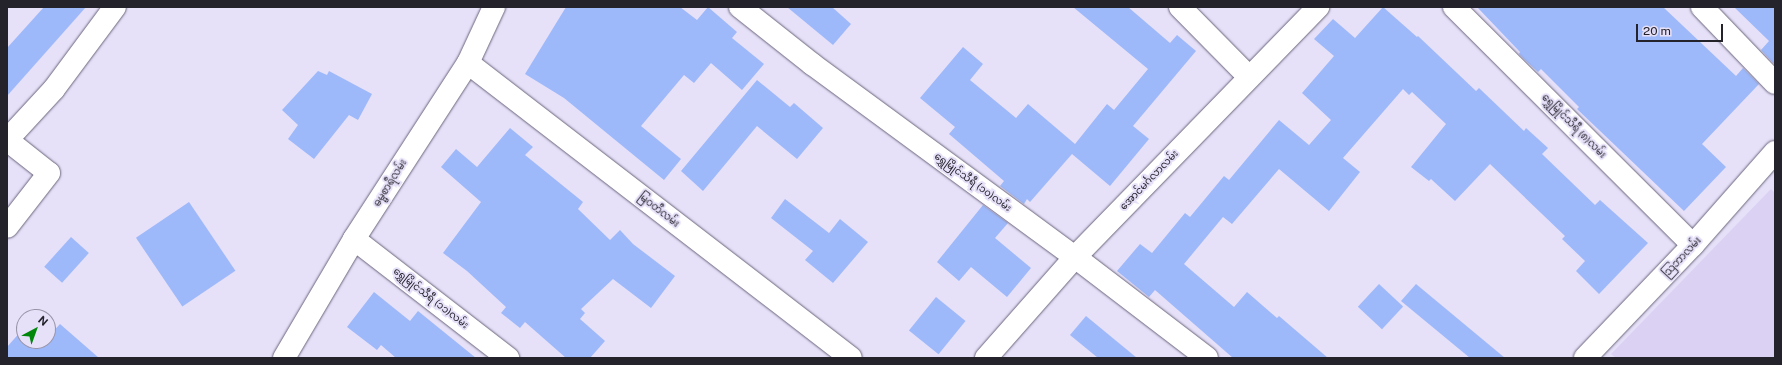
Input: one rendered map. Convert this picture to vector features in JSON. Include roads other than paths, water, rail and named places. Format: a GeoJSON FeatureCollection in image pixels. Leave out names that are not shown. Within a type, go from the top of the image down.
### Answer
{"type":"FeatureCollection","features":[{"type":"Feature","properties":{"kind":"street"},"geometry":{"type":"LineString","coordinates":[[7,227],[49,173],[7,140],[54,89],[115,7]]}},
{"type":"Feature","properties":{"kind":"street","name":"ဓမ္မစာရီလမ်း"},"geometry":{"type":"LineString","coordinates":[[284,358],[354,239],[468,63],[494,7]]}},
{"type":"Feature","properties":{"kind":"street","name":"ရွှေမြိုင်သီရီ (၁၀)လမ်း"},"geometry":{"type":"LineString","coordinates":[[740,7],[812,64],[1075,257],[1207,358]]}},
{"type":"Feature","properties":{"kind":"street"},"geometry":{"type":"LineString","coordinates":[[1180,7],[1249,77]]}},
{"type":"Feature","properties":{"kind":"street","name":"အောင်မင်္ဂလာလမ်း"},"geometry":{"type":"LineString","coordinates":[[986,358],[1075,257],[1318,7]]}},
{"type":"Feature","properties":{"kind":"street","name":"ရွှေမြိုင်သီရီ (၈)လမ်း"},"geometry":{"type":"LineString","coordinates":[[1454,7],[1693,245]]}},
{"type":"Feature","properties":{"kind":"street"},"geometry":{"type":"LineString","coordinates":[[1702,7],[1775,83]]}},
{"type":"Feature","properties":{"kind":"street","name":"မြဝတီလမ်း"},"geometry":{"type":"LineString","coordinates":[[468,63],[851,358]]}},
{"type":"Feature","properties":{"kind":"street","name":"သြဘာလမ်း"},"geometry":{"type":"LineString","coordinates":[[1585,358],[1693,245],[1775,152]]}},
{"type":"Feature","properties":{"kind":"street","name":"ရွှေမြိုင်သီရီ (၁၁)လမ်း"},"geometry":{"type":"LineString","coordinates":[[354,239],[508,358]]}}]}
